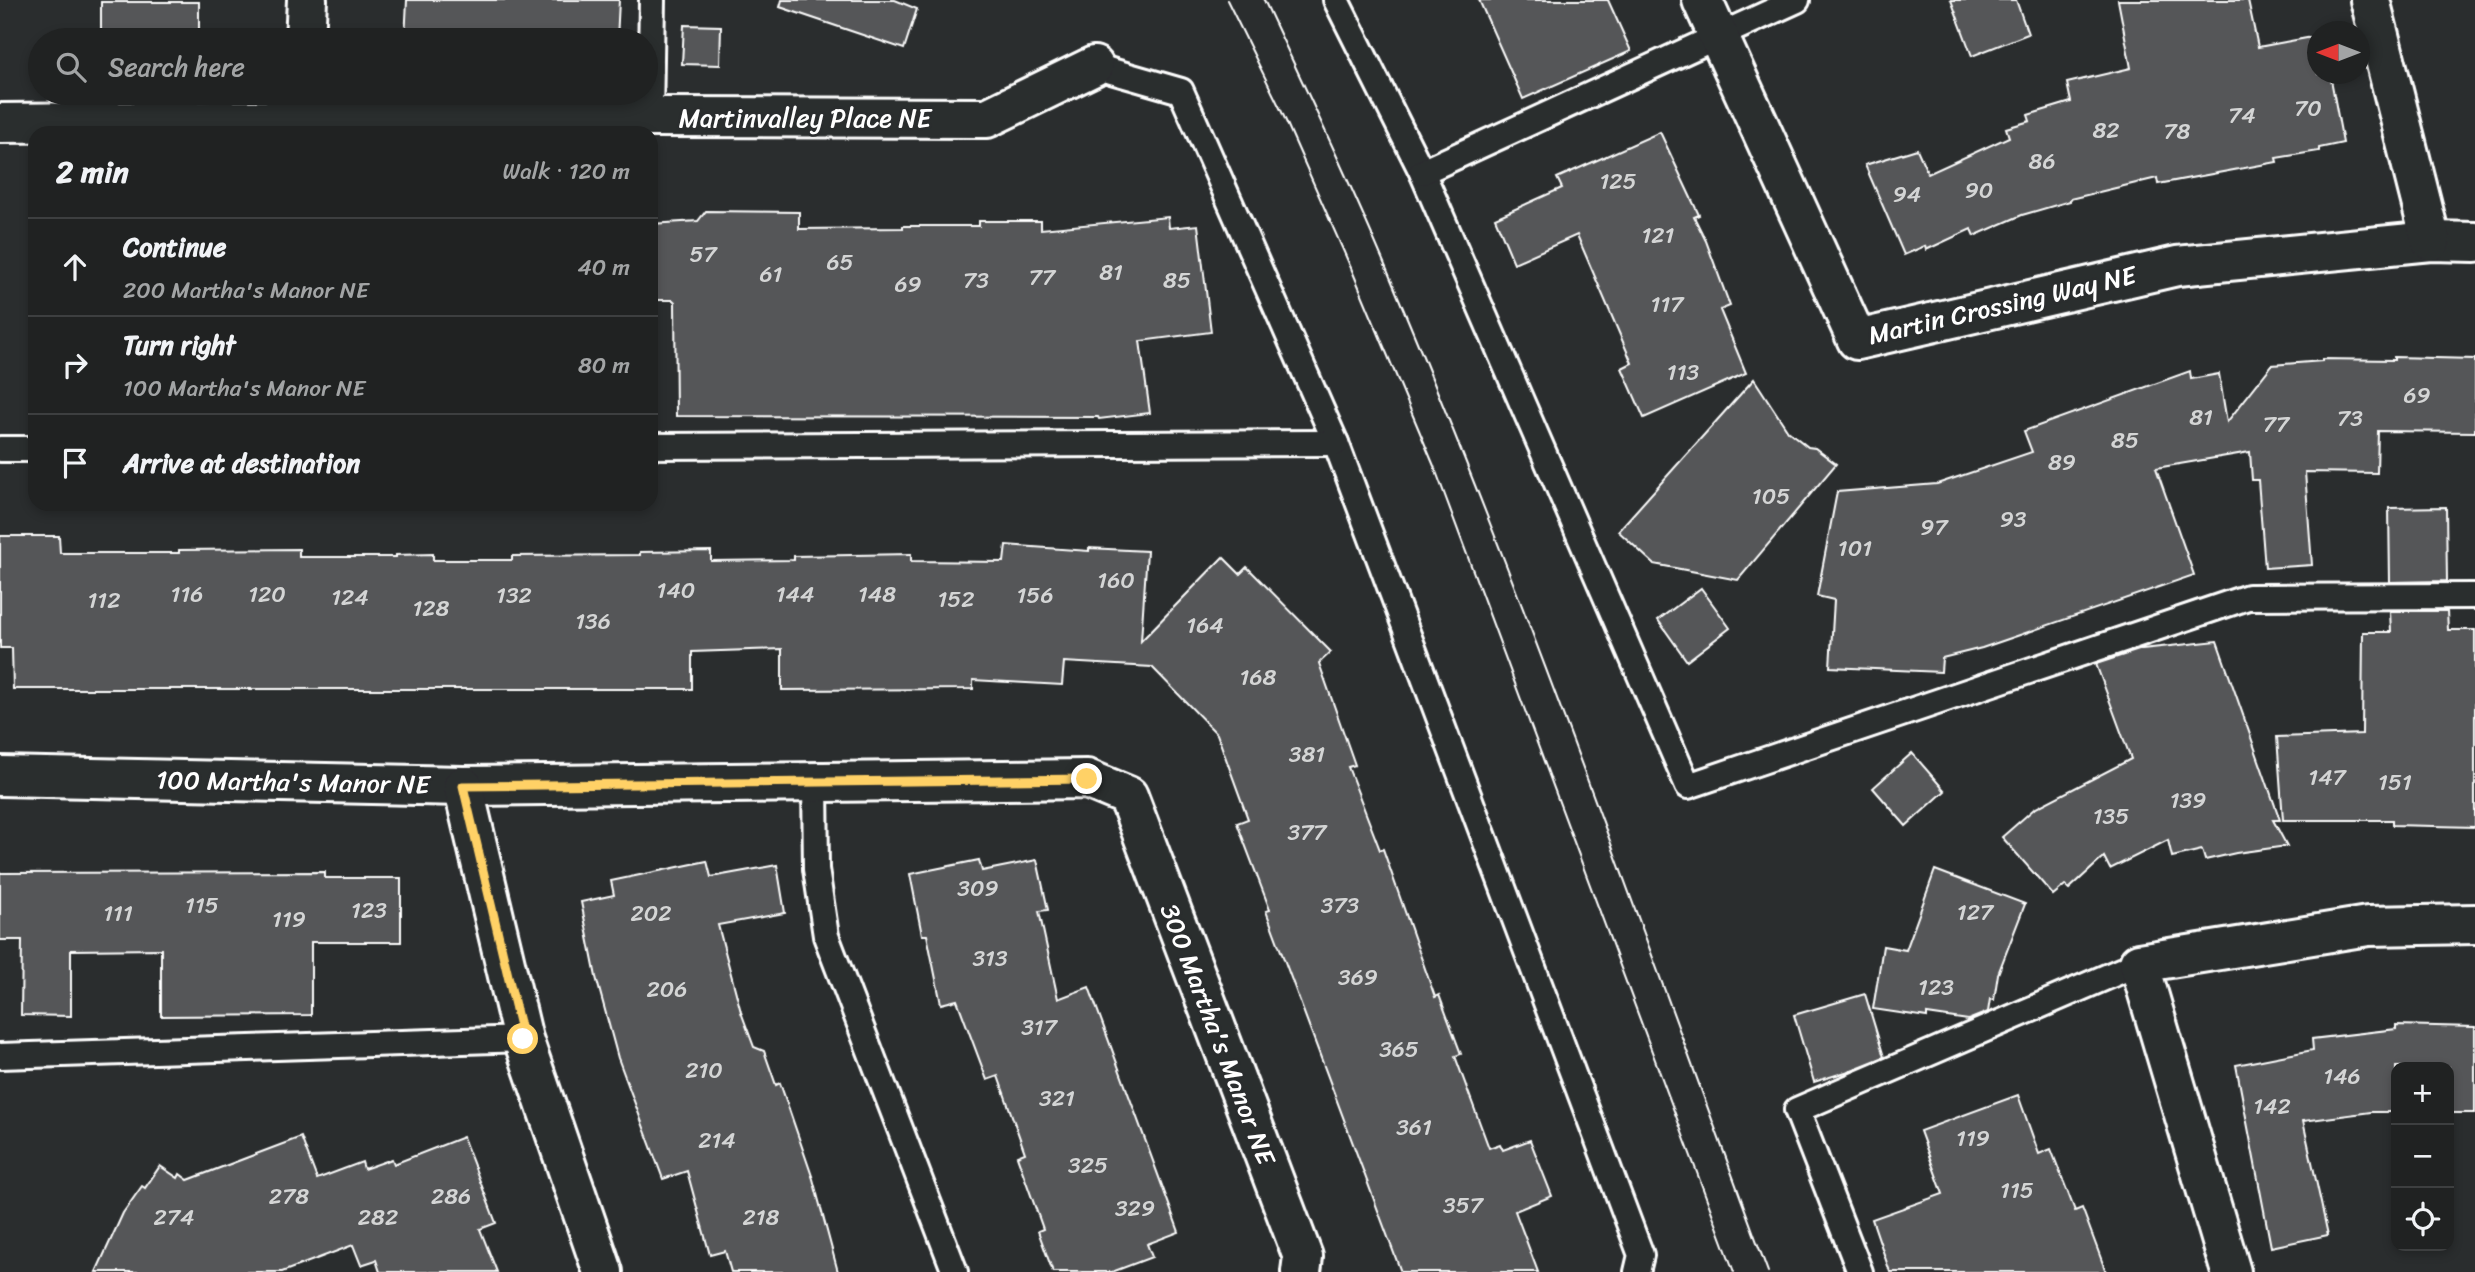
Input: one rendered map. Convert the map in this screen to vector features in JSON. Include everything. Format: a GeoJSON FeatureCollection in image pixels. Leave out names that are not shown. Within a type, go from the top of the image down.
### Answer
{"type":"FeatureCollection","features":[{"type":"Feature","properties":{"kind":"street"},"geometry":{"type":"LineString","coordinates":[[306,28],[307,0]]}},
{"type":"Feature","properties":{"kind":"street","name":"Martin Crossing Way NE"},"geometry":{"type":"LineString","coordinates":[[1702,0],[1857,340],[2177,266],[2431,241],[2475,242]]}},
{"type":"Feature","properties":{"kind":"street"},"geometry":{"type":"LineString","coordinates":[[2370,0],[2431,241]]}},
{"type":"Feature","properties":{"kind":"street","name":"Martinvalley Place NE"},"geometry":{"type":"LineString","coordinates":[[0,123],[301,107],[650,117],[988,118],[1094,66]]}},
{"type":"Feature","properties":{"kind":"street","name":"100 Martha's Manor NE"},"geometry":{"type":"LineString","coordinates":[[0,775],[463,786],[1087,779],[1128,796]]}},
{"type":"Feature","properties":{"kind":"street"},"geometry":{"type":"LineString","coordinates":[[463,786],[523,1039],[603,1272]]}},
{"type":"Feature","properties":{"kind":"street","name":"300 Martha's Manor NE"},"geometry":{"type":"LineString","coordinates":[[1128,796],[1303,1256],[1301,1272]]}},
{"type":"Feature","properties":{"kind":"street"},"geometry":{"type":"LineString","coordinates":[[2231,1272],[2139,963],[2368,926],[2475,924]]}},
{"type":"Feature","properties":{"kind":"lane"},"geometry":{"type":"LineString","coordinates":[[652,0],[652,28]]}},
{"type":"Feature","properties":{"kind":"lane"},"geometry":{"type":"LineString","coordinates":[[1336,0],[1422,172],[1688,786],[2248,597],[2475,596]]}},
{"type":"Feature","properties":{"kind":"lane"},"geometry":{"type":"LineString","coordinates":[[1422,172],[1797,0]]}},
{"type":"Feature","properties":{"kind":"lane"},"geometry":{"type":"LineString","coordinates":[[1094,66],[1181,91],[1336,443],[1641,1255],[1637,1272]]}},
{"type":"Feature","properties":{"kind":"lane"},"geometry":{"type":"LineString","coordinates":[[650,105],[650,117]]}},
{"type":"Feature","properties":{"kind":"lane"},"geometry":{"type":"LineString","coordinates":[[658,446],[1336,443]]}},
{"type":"Feature","properties":{"kind":"lane"},"geometry":{"type":"LineString","coordinates":[[0,449],[28,449]]}},
{"type":"Feature","properties":{"kind":"lane"},"geometry":{"type":"LineString","coordinates":[[814,782],[816,869],[826,936],[955,1272]]}},
{"type":"Feature","properties":{"kind":"lane"},"geometry":{"type":"LineString","coordinates":[[1860,1272],[1797,1110],[2139,963]]}},
{"type":"Feature","properties":{"kind":"lane"},"geometry":{"type":"LineString","coordinates":[[0,1056],[523,1039]]}},
{"type":"Feature","properties":{"kind":"building"},"geometry":{"type":"Polygon","coordinates":[[[407,0],[619,0],[618,28],[406,28],[407,0]]]}},
{"type":"Feature","properties":{"kind":"building"},"geometry":{"type":"Polygon","coordinates":[[[782,0],[895,0],[917,9],[904,49],[780,7],[782,0]]]}},
{"type":"Feature","properties":{"kind":"building"},"geometry":{"type":"Polygon","coordinates":[[[1479,0],[1608,0],[1631,51],[1523,99],[1479,0]]]}},
{"type":"Feature","properties":{"kind":"building"},"geometry":{"type":"Polygon","coordinates":[[[1951,0],[2016,0],[2028,34],[1972,56],[1951,0]]]}},
{"type":"Feature","properties":{"kind":"building"},"geometry":{"type":"Polygon","coordinates":[[[2118,0],[2248,0],[2258,47],[2307,38],[2307,84],[2332,84],[2343,143],[2319,148],[2319,151],[2276,158],[2277,162],[2158,184],[2157,178],[2070,199],[2022,215],[1974,236],[1971,229],[1926,250],[1925,246],[1904,255],[1865,165],[1917,149],[1928,174],[2009,137],[2006,128],[2030,121],[2028,115],[2071,102],[2067,83],[2131,68],[2118,0]]]}},
{"type":"Feature","properties":{"kind":"building"},"geometry":{"type":"Polygon","coordinates":[[[101,2],[199,2],[199,28],[101,28],[101,2]]]}},
{"type":"Feature","properties":{"kind":"building"},"geometry":{"type":"Polygon","coordinates":[[[684,25],[721,26],[720,65],[682,64],[684,25]]]}},
{"type":"Feature","properties":{"kind":"building"},"geometry":{"type":"Polygon","coordinates":[[[1660,132],[1699,215],[1694,217],[1706,241],[1730,306],[1720,310],[1746,373],[1644,418],[1622,368],[1632,363],[1577,235],[1514,263],[1495,218],[1562,188],[1557,178],[1660,132]]]}},
{"type":"Feature","properties":{"kind":"building"},"geometry":{"type":"Polygon","coordinates":[[[706,211],[799,212],[799,229],[979,226],[979,221],[1041,221],[1041,229],[1168,217],[1169,228],[1198,225],[1211,332],[1140,341],[1150,413],[1099,419],[676,416],[675,302],[658,300],[658,224],[698,221],[706,211]]]}},
{"type":"Feature","properties":{"kind":"building"},"geometry":{"type":"Polygon","coordinates":[[[2394,357],[2475,359],[2475,432],[2378,431],[2377,473],[2305,472],[2312,565],[2265,568],[2258,480],[2252,480],[2250,452],[2156,468],[2194,575],[1982,648],[1942,658],[1941,672],[1830,667],[1834,600],[1817,596],[1837,492],[1937,484],[2032,452],[2024,431],[2190,371],[2191,379],[2219,374],[2227,422],[2272,365],[2322,359],[2394,360],[2394,357]]]}},
{"type":"Feature","properties":{"kind":"building"},"geometry":{"type":"Polygon","coordinates":[[[1754,379],[1788,431],[1836,464],[1738,580],[1654,564],[1618,531],[1754,379]]]}},
{"type":"Feature","properties":{"kind":"building"},"geometry":{"type":"Polygon","coordinates":[[[2446,507],[2447,581],[2390,582],[2389,508],[2446,507]]]}},
{"type":"Feature","properties":{"kind":"building"},"geometry":{"type":"Polygon","coordinates":[[[0,536],[59,536],[60,553],[299,549],[299,557],[396,557],[433,554],[433,560],[512,560],[512,556],[640,555],[640,552],[711,551],[711,561],[911,554],[911,561],[1004,562],[1006,545],[1089,551],[1089,548],[1147,551],[1141,641],[1223,557],[1240,574],[1247,567],[1331,652],[1319,663],[1355,765],[1348,767],[1380,850],[1383,849],[1435,997],[1439,995],[1461,1054],[1455,1056],[1489,1148],[1500,1144],[1503,1150],[1530,1140],[1552,1196],[1515,1211],[1538,1272],[1401,1272],[1266,911],[1270,910],[1237,823],[1248,819],[1217,734],[1152,667],[1064,662],[1062,685],[973,680],[973,689],[782,690],[782,649],[692,652],[692,689],[13,689],[12,648],[0,648],[0,536]]]}},
{"type":"Feature","properties":{"kind":"building"},"geometry":{"type":"Polygon","coordinates":[[[1701,588],[1730,628],[1687,661],[1658,620],[1701,588]]]}},
{"type":"Feature","properties":{"kind":"building"},"geometry":{"type":"Polygon","coordinates":[[[2390,611],[2447,611],[2448,630],[2475,630],[2475,827],[2392,825],[2392,820],[2283,820],[2277,737],[2362,734],[2363,632],[2391,632],[2390,611]]]}},
{"type":"Feature","properties":{"kind":"building"},"geometry":{"type":"Polygon","coordinates":[[[2217,641],[2280,820],[2273,820],[2287,846],[2205,860],[2202,850],[2172,857],[2168,840],[2110,869],[2104,857],[2069,889],[2065,885],[2053,895],[2002,837],[2034,809],[2131,759],[2096,664],[2142,649],[2217,641]]]}},
{"type":"Feature","properties":{"kind":"building"},"geometry":{"type":"Polygon","coordinates":[[[1912,753],[1945,791],[1906,826],[1873,788],[1912,753]]]}},
{"type":"Feature","properties":{"kind":"building"},"geometry":{"type":"Polygon","coordinates":[[[979,860],[982,871],[1037,860],[1048,910],[1039,911],[1058,999],[1089,987],[1179,1232],[1147,1244],[1152,1257],[1112,1272],[1053,1272],[1038,1231],[1043,1229],[1017,1156],[1025,1153],[998,1076],[987,1080],[957,1000],[941,1004],[927,935],[922,935],[910,874],[979,860]]]}},
{"type":"Feature","properties":{"kind":"building"},"geometry":{"type":"Polygon","coordinates":[[[707,861],[711,877],[777,865],[785,913],[718,925],[741,1012],[754,1047],[764,1051],[776,1085],[780,1083],[813,1179],[838,1272],[731,1272],[725,1251],[710,1255],[687,1171],[663,1179],[618,1058],[596,977],[581,902],[614,895],[611,881],[707,861]]]}},
{"type":"Feature","properties":{"kind":"building"},"geometry":{"type":"Polygon","coordinates":[[[1935,870],[2025,904],[1998,974],[1994,1000],[1990,999],[1988,1012],[1968,1020],[1873,1009],[1883,946],[1906,950],[1935,870]]]}},
{"type":"Feature","properties":{"kind":"building"},"geometry":{"type":"Polygon","coordinates":[[[325,872],[325,878],[401,878],[401,942],[311,942],[311,1015],[161,1016],[161,949],[71,950],[71,1016],[21,1015],[22,940],[0,940],[0,873],[325,872]]]}},
{"type":"Feature","properties":{"kind":"building"},"geometry":{"type":"Polygon","coordinates":[[[1865,994],[1884,1057],[1814,1082],[1794,1015],[1865,994]]]}},
{"type":"Feature","properties":{"kind":"building"},"geometry":{"type":"Polygon","coordinates":[[[2396,1025],[2475,1027],[2475,1113],[2454,1113],[2454,1062],[2391,1062],[2391,1112],[2303,1121],[2328,1235],[2271,1247],[2236,1065],[2313,1050],[2312,1039],[2396,1029],[2396,1025]]]}},
{"type":"Feature","properties":{"kind":"building"},"geometry":{"type":"Polygon","coordinates":[[[2018,1095],[2039,1154],[2051,1149],[2075,1211],[2082,1208],[2106,1272],[1890,1272],[1872,1219],[1943,1194],[1920,1131],[2018,1095]]]}},
{"type":"Feature","properties":{"kind":"building"},"geometry":{"type":"Polygon","coordinates":[[[301,1137],[317,1179],[362,1162],[364,1169],[392,1159],[394,1164],[463,1137],[496,1223],[480,1229],[497,1272],[380,1272],[376,1260],[361,1265],[353,1245],[282,1272],[96,1272],[123,1213],[160,1166],[178,1178],[180,1174],[188,1180],[301,1137]]]}},
{"type":"Feature","properties":{"kind":"tram line"},"geometry":{"type":"LineString","coordinates":[[1227,0],[1281,110],[1434,466],[1734,1272]]}},
{"type":"Feature","properties":{"kind":"tram line"},"geometry":{"type":"LineString","coordinates":[[1264,0],[1368,225],[1497,542],[1768,1272]]}},
{"type":"Feature","properties":{"kind":"route"},"geometry":{"type":"LineString","coordinates":[[523,1039],[463,786],[1087,779]]}}]}
